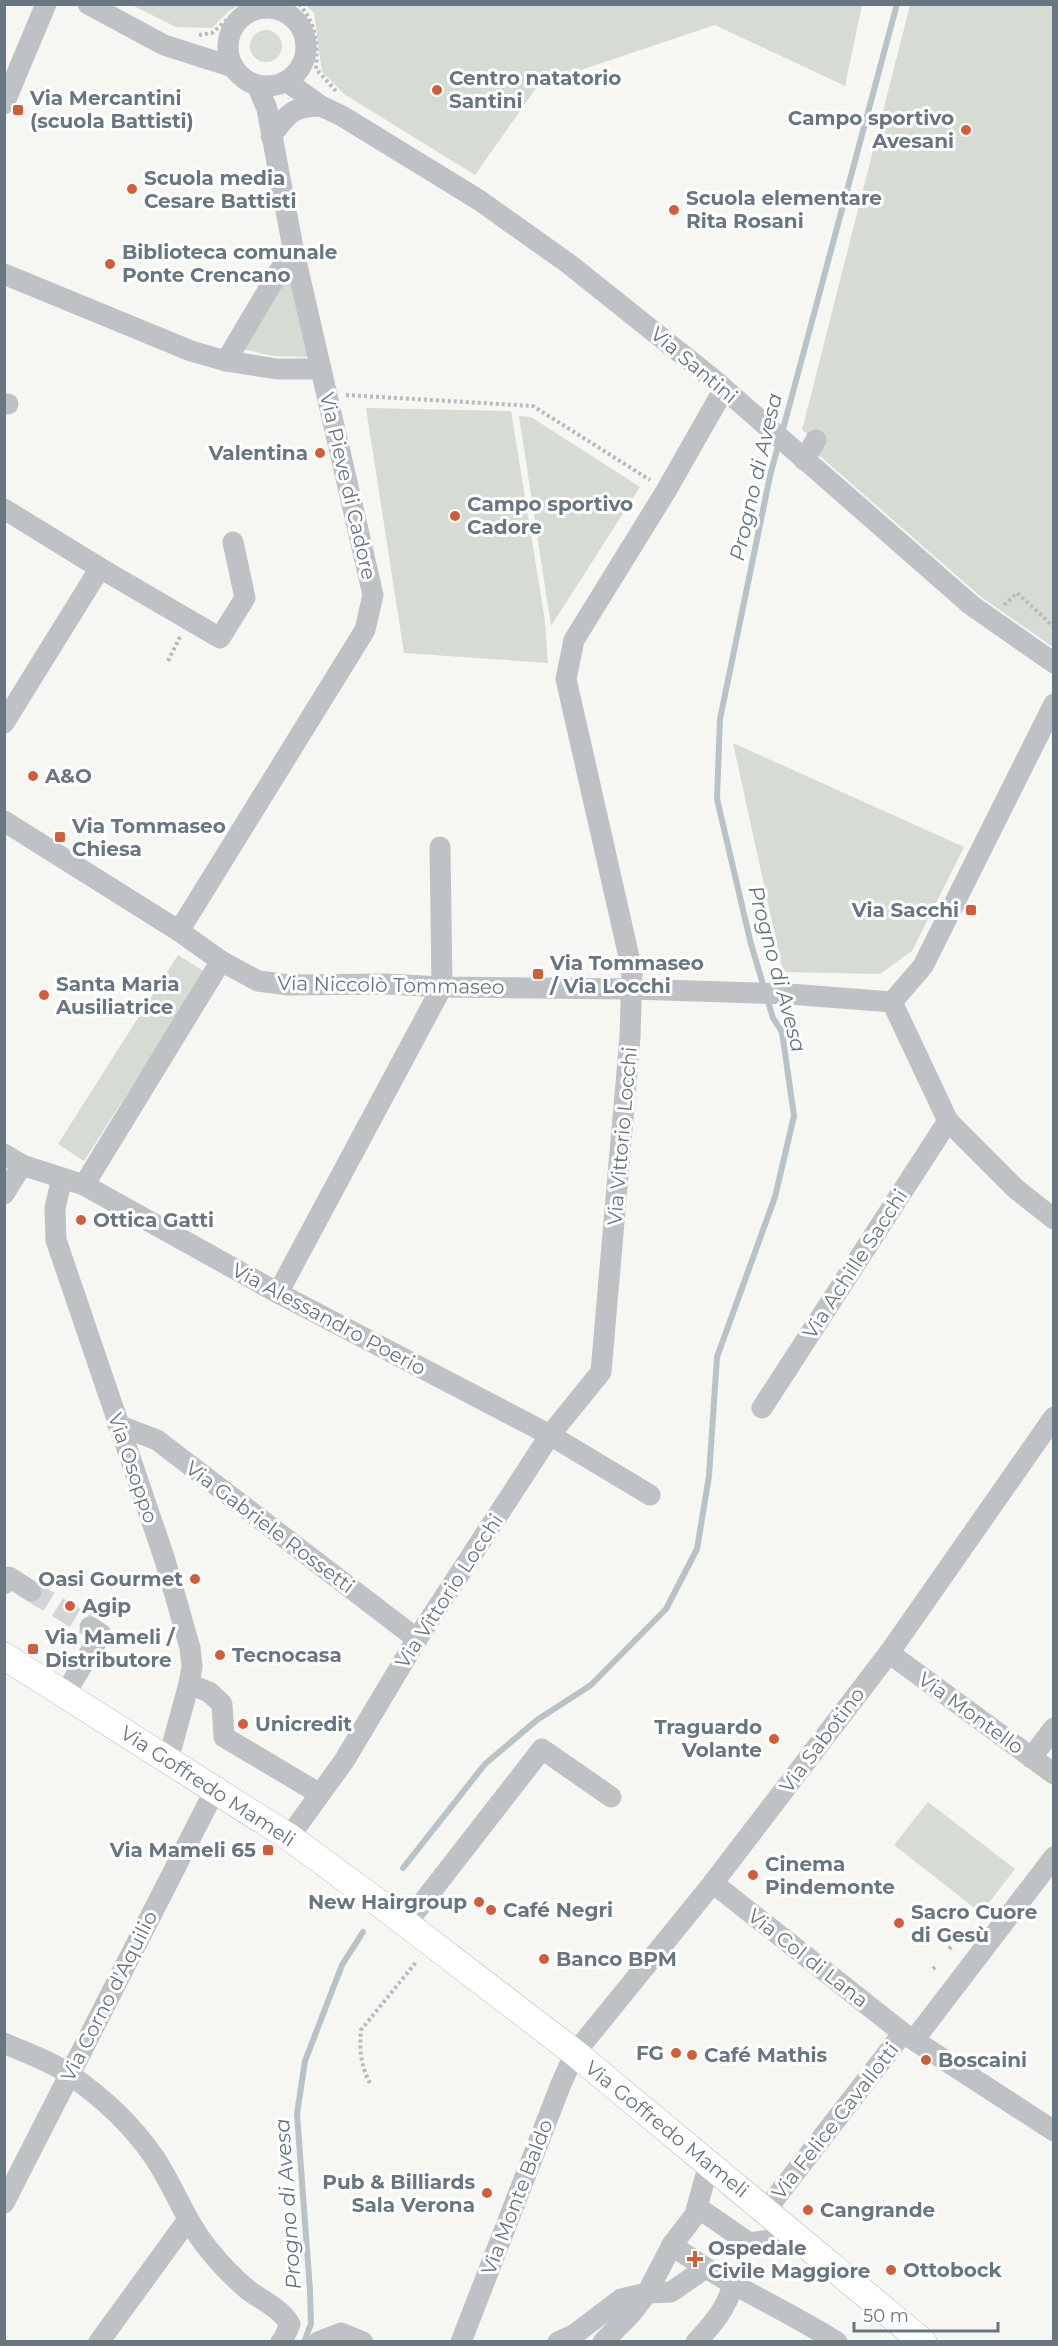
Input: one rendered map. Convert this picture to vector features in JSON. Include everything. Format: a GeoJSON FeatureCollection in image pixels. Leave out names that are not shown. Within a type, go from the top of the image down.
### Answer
{"type":"FeatureCollection","features":[{"type":"Feature","properties":{"kind":"main road","name":"Via Goffredo Mameli"},"geometry":{"type":"LineString","coordinates":[[4,1656],[289,1837],[406,1924],[575,2053],[923,2342]]}},
{"type":"Feature","properties":{"kind":"street"},"geometry":{"type":"LineString","coordinates":[[4,104],[46,4]]}},
{"type":"Feature","properties":{"kind":"street","name":"Via Santini"},"geometry":{"type":"LineString","coordinates":[[88,4],[164,45],[190,44],[233,67],[242,77],[279,80],[329,99],[342,116],[479,200],[569,264],[660,335],[971,605],[1053,663]]}},
{"type":"Feature","properties":{"kind":"street"},"geometry":{"type":"LineString","coordinates":[[233,67],[229,55],[229,40],[237,22],[253,7],[282,11],[301,27],[306,52],[279,80]]}},
{"type":"Feature","properties":{"kind":"street"},"geometry":{"type":"LineString","coordinates":[[190,44],[229,40]]}},
{"type":"Feature","properties":{"kind":"street","name":"Via Santini"},"geometry":{"type":"LineString","coordinates":[[279,80],[333,101],[342,116]]}},
{"type":"Feature","properties":{"kind":"street","name":"Via Pieve di Cadore"},"geometry":{"type":"LineString","coordinates":[[179,931],[365,630],[374,596],[293,248],[271,136],[267,110],[279,80]]}},
{"type":"Feature","properties":{"kind":"street"},"geometry":{"type":"LineString","coordinates":[[271,136],[287,115],[301,107],[329,99]]}},
{"type":"Feature","properties":{"kind":"street"},"geometry":{"type":"LineString","coordinates":[[226,361],[293,248]]}},
{"type":"Feature","properties":{"kind":"street"},"geometry":{"type":"LineString","coordinates":[[4,274],[191,351],[226,361],[277,369],[321,369]]}},
{"type":"Feature","properties":{"kind":"street","name":"Via Vittorio Locchi"},"geometry":{"type":"LineString","coordinates":[[289,1837],[344,1761],[417,1639],[550,1435],[601,1372],[630,1037],[632,979],[566,679],[574,640],[666,491],[724,390]]}},
{"type":"Feature","properties":{"kind":"street"},"geometry":{"type":"LineString","coordinates":[[800,457],[816,440]]}},
{"type":"Feature","properties":{"kind":"street"},"geometry":{"type":"LineString","coordinates":[[4,509],[220,638],[245,598],[233,542]]}},
{"type":"Feature","properties":{"kind":"street"},"geometry":{"type":"LineString","coordinates":[[4,723],[100,568]]}},
{"type":"Feature","properties":{"kind":"street"},"geometry":{"type":"LineString","coordinates":[[1053,704],[923,966],[892,1002],[948,1121],[991,1166],[1053,1219]]}},
{"type":"Feature","properties":{"kind":"street","name":"Via Niccolò Tommaseo"},"geometry":{"type":"LineString","coordinates":[[4,821],[179,931],[221,961],[258,981],[289,985],[385,984],[442,987],[632,979],[745,994],[789,994],[892,1002]]}},
{"type":"Feature","properties":{"kind":"street"},"geometry":{"type":"LineString","coordinates":[[278,1293],[442,987],[440,847]]}},
{"type":"Feature","properties":{"kind":"street"},"geometry":{"type":"LineString","coordinates":[[84,1185],[221,961]]}},
{"type":"Feature","properties":{"kind":"street","name":"Via Achille Sacchi"},"geometry":{"type":"LineString","coordinates":[[762,1408],[948,1121]]}},
{"type":"Feature","properties":{"kind":"street"},"geometry":{"type":"LineString","coordinates":[[4,1194],[13,1160]]}},
{"type":"Feature","properties":{"kind":"street","name":"Via Alessandro Poerio"},"geometry":{"type":"LineString","coordinates":[[13,1160],[84,1185],[278,1293],[550,1435],[650,1495]]}},
{"type":"Feature","properties":{"kind":"street","name":"Via Osoppo"},"geometry":{"type":"LineString","coordinates":[[62,1178],[55,1208],[56,1240],[165,1560],[190,1648],[192,1667],[189,1684],[168,1760]]}},
{"type":"Feature","properties":{"kind":"street","name":"Via Sabotino"},"geometry":{"type":"LineString","coordinates":[[575,2053],[713,1883],[889,1653],[1053,1417]]}},
{"type":"Feature","properties":{"kind":"street","name":"Via Gabriele Rossetti"},"geometry":{"type":"LineString","coordinates":[[118,1425],[157,1440],[417,1639]]}},
{"type":"Feature","properties":{"kind":"street"},"geometry":{"type":"LineString","coordinates":[[4,1584],[9,1577],[31,1591]]}},
{"type":"Feature","properties":{"kind":"street"},"geometry":{"type":"LineString","coordinates":[[65,1694],[101,1634],[90,1627]]}},
{"type":"Feature","properties":{"kind":"street","name":"Via Montello"},"geometry":{"type":"LineString","coordinates":[[889,1653],[1053,1774]]}},
{"type":"Feature","properties":{"kind":"street"},"geometry":{"type":"LineString","coordinates":[[189,1684],[209,1692],[222,1704],[224,1737],[320,1794]]}},
{"type":"Feature","properties":{"kind":"street"},"geometry":{"type":"LineString","coordinates":[[1031,1758],[1053,1728]]}},
{"type":"Feature","properties":{"kind":"street"},"geometry":{"type":"LineString","coordinates":[[406,1924],[542,1749],[611,1797]]}},
{"type":"Feature","properties":{"kind":"street","name":"Via Corno d'Aquilio"},"geometry":{"type":"LineString","coordinates":[[4,2203],[215,1790]]}},
{"type":"Feature","properties":{"kind":"street","name":"Via Felice Cavallotti"},"geometry":{"type":"LineString","coordinates":[[766,2210],[1004,1923],[1053,1857]]}},
{"type":"Feature","properties":{"kind":"street","name":"Via Col di Lana"},"geometry":{"type":"LineString","coordinates":[[713,1883],[909,2036],[1053,2131]]}},
{"type":"Feature","properties":{"kind":"street"},"geometry":{"type":"LineString","coordinates":[[4,2043],[69,2074],[121,2116],[154,2157],[171,2186],[187,2221],[229,2273],[284,2315],[290,2324],[281,2342]]}},
{"type":"Feature","properties":{"kind":"street","name":"Via Monte Baldo"},"geometry":{"type":"LineString","coordinates":[[461,2342],[575,2053]]}},
{"type":"Feature","properties":{"kind":"street"},"geometry":{"type":"LineString","coordinates":[[603,2342],[630,2315],[647,2293],[672,2245],[695,2215],[709,2164]]}},
{"type":"Feature","properties":{"kind":"street"},"geometry":{"type":"LineString","coordinates":[[697,2207],[749,2243],[797,2236]]}},
{"type":"Feature","properties":{"kind":"street"},"geometry":{"type":"LineString","coordinates":[[99,2342],[187,2221]]}},
{"type":"Feature","properties":{"kind":"street"},"geometry":{"type":"LineString","coordinates":[[672,2245],[704,2269],[837,2342]]}},
{"type":"Feature","properties":{"kind":"street"},"geometry":{"type":"LineString","coordinates":[[558,2342],[575,2334],[621,2299],[647,2293],[671,2292],[704,2269]]}},
{"type":"Feature","properties":{"kind":"street"},"geometry":{"type":"LineString","coordinates":[[696,2342],[717,2319],[729,2299],[734,2284]]}},
{"type":"Feature","properties":{"kind":"street"},"geometry":{"type":"LineString","coordinates":[[318,2342],[341,2334],[363,2342]]}},
{"type":"Feature","properties":{"kind":"path"},"geometry":{"type":"LineString","coordinates":[[299,4],[310,16],[315,38],[316,69],[329,99]]}},
{"type":"Feature","properties":{"kind":"path"},"geometry":{"type":"LineString","coordinates":[[190,44],[212,33],[241,7],[253,7]]}},
{"type":"Feature","properties":{"kind":"path"},"geometry":{"type":"LineString","coordinates":[[347,395],[533,406],[666,491]]}},
{"type":"Feature","properties":{"kind":"path"},"geometry":{"type":"LineString","coordinates":[[168,661],[189,620]]}},
{"type":"Feature","properties":{"kind":"path"},"geometry":{"type":"LineString","coordinates":[[370,2082],[364,2073],[360,2044],[361,2030],[431,1944]]}},
{"type":"Feature","properties":{"kind":"shaded area"},"geometry":{"type":"Polygon","coordinates":[[[132,5],[237,5],[212,28],[176,27],[132,5]]]}},
{"type":"Feature","properties":{"kind":"shaded area","name":"Centro natatorio Santini"},"geometry":{"type":"Polygon","coordinates":[[[306,5],[862,5],[845,86],[715,25],[539,84],[475,175],[344,94],[322,72],[314,13],[306,5]]]}},
{"type":"Feature","properties":{"kind":"shaded area"},"geometry":{"type":"Polygon","coordinates":[[[910,5],[1053,5],[1053,647],[981,597],[813,450],[817,444],[826,447],[802,430],[910,5]]]}},
{"type":"Feature","properties":{"kind":"shaded area"},"geometry":{"type":"Polygon","coordinates":[[[266,30],[277,35],[282,46],[277,57],[266,62],[255,57],[250,46],[255,35],[266,30]]]}},
{"type":"Feature","properties":{"kind":"shaded area"},"geometry":{"type":"Polygon","coordinates":[[[288,265],[310,357],[273,356],[238,348],[288,265]]]}},
{"type":"Feature","properties":{"kind":"shaded area","name":"Campo sportivo Cadore"},"geometry":{"type":"Polygon","coordinates":[[[366,408],[511,411],[545,621],[548,663],[404,653],[366,408]]]}},
{"type":"Feature","properties":{"kind":"shaded area"},"geometry":{"type":"Polygon","coordinates":[[[519,416],[531,417],[640,487],[551,626],[519,416]]]}},
{"type":"Feature","properties":{"kind":"shaded area"},"geometry":{"type":"Polygon","coordinates":[[[733,743],[964,847],[912,951],[880,974],[783,972],[733,743]]]}},
{"type":"Feature","properties":{"kind":"shaded area"},"geometry":{"type":"Polygon","coordinates":[[[178,955],[205,972],[84,1161],[58,1144],[178,955]]]}},
{"type":"Feature","properties":{"kind":"shaded area"},"geometry":{"type":"Polygon","coordinates":[[[928,1802],[1015,1869],[981,1913],[894,1845],[928,1802]]]}},
{"type":"Feature","properties":{"kind":"waterway","name":"Progno di Avesa"},"geometry":{"type":"LineString","coordinates":[[782,433],[897,4]]}},
{"type":"Feature","properties":{"kind":"waterway","name":"Progno di Avesa"},"geometry":{"type":"LineString","coordinates":[[403,1868],[485,1764],[537,1720],[591,1685],[666,1609],[697,1549],[709,1476],[717,1357],[775,1197],[794,1116],[782,1032],[773,1018],[751,944],[717,799],[720,719],[779,442]]}},
{"type":"Feature","properties":{"kind":"waterway","name":"Progno di Avesa"},"geometry":{"type":"LineString","coordinates":[[304,2342],[311,2324],[310,2290],[297,2114],[305,2061],[342,1965],[363,1932]]}},
{"type":"Feature","properties":{"kind":"tunnel"},"geometry":{"type":"LineString","coordinates":[[31,1591],[90,1627]]}},
{"type":"Feature","properties":{"kind":"place","name":"Centro natatorio Santini"},"geometry":{"type":"Point","coordinates":[437,90]}},
{"type":"Feature","properties":{"kind":"place","name":"Via Mercantini (scuola Battisti)"},"geometry":{"type":"Point","coordinates":[18,110]}},
{"type":"Feature","properties":{"kind":"place","name":"Campo sportivo Avesani"},"geometry":{"type":"Point","coordinates":[966,130]}},
{"type":"Feature","properties":{"kind":"place","name":"Scuola media Cesare Battisti"},"geometry":{"type":"Point","coordinates":[132,189]}},
{"type":"Feature","properties":{"kind":"place","name":"Scuola elementare Rita Rosani"},"geometry":{"type":"Point","coordinates":[674,210]}},
{"type":"Feature","properties":{"kind":"place","name":"Biblioteca comunale Ponte Crencano"},"geometry":{"type":"Point","coordinates":[110,264]}},
{"type":"Feature","properties":{"kind":"place","name":"Valentina"},"geometry":{"type":"Point","coordinates":[320,453]}},
{"type":"Feature","properties":{"kind":"place","name":"Campo sportivo Cadore"},"geometry":{"type":"Point","coordinates":[455,516]}},
{"type":"Feature","properties":{"kind":"place","name":"A&O"},"geometry":{"type":"Point","coordinates":[33,776]}},
{"type":"Feature","properties":{"kind":"place","name":"Via Tommaseo Chiesa"},"geometry":{"type":"Point","coordinates":[60,837]}},
{"type":"Feature","properties":{"kind":"place","name":"Via Sacchi"},"geometry":{"type":"Point","coordinates":[971,910]}},
{"type":"Feature","properties":{"kind":"place","name":"Via Tommaseo / Via Locchi"},"geometry":{"type":"Point","coordinates":[538,974]}},
{"type":"Feature","properties":{"kind":"place","name":"Santa Maria Ausiliatrice"},"geometry":{"type":"Point","coordinates":[44,995]}},
{"type":"Feature","properties":{"kind":"place","name":"Ottica Gatti"},"geometry":{"type":"Point","coordinates":[81,1220]}},
{"type":"Feature","properties":{"kind":"place","name":"Oasi Gourmet"},"geometry":{"type":"Point","coordinates":[195,1579]}},
{"type":"Feature","properties":{"kind":"place","name":"Agip"},"geometry":{"type":"Point","coordinates":[70,1606]}},
{"type":"Feature","properties":{"kind":"place","name":"Via Mameli / Distributore"},"geometry":{"type":"Point","coordinates":[33,1649]}},
{"type":"Feature","properties":{"kind":"place","name":"Tecnocasa"},"geometry":{"type":"Point","coordinates":[220,1655]}},
{"type":"Feature","properties":{"kind":"place","name":"Unicredit"},"geometry":{"type":"Point","coordinates":[243,1724]}},
{"type":"Feature","properties":{"kind":"place","name":"Traguardo Volante"},"geometry":{"type":"Point","coordinates":[774,1739]}},
{"type":"Feature","properties":{"kind":"place","name":"Via Mameli 65"},"geometry":{"type":"Point","coordinates":[268,1850]}},
{"type":"Feature","properties":{"kind":"place","name":"Cinema Pindemonte"},"geometry":{"type":"Point","coordinates":[753,1875]}},
{"type":"Feature","properties":{"kind":"place","name":"New Hairgroup"},"geometry":{"type":"Point","coordinates":[479,1902]}},
{"type":"Feature","properties":{"kind":"place","name":"Café Negri"},"geometry":{"type":"Point","coordinates":[491,1910]}},
{"type":"Feature","properties":{"kind":"place","name":"Sacro Cuore di Gesù"},"geometry":{"type":"Point","coordinates":[899,1923]}},
{"type":"Feature","properties":{"kind":"place","name":"Banco BPM"},"geometry":{"type":"Point","coordinates":[544,1959]}},
{"type":"Feature","properties":{"kind":"place","name":"FG"},"geometry":{"type":"Point","coordinates":[676,2053]}},
{"type":"Feature","properties":{"kind":"place","name":"Café Mathis"},"geometry":{"type":"Point","coordinates":[692,2055]}},
{"type":"Feature","properties":{"kind":"place","name":"Boscaini"},"geometry":{"type":"Point","coordinates":[926,2060]}},
{"type":"Feature","properties":{"kind":"place","name":"Pub & Billiards Sala Verona"},"geometry":{"type":"Point","coordinates":[487,2193]}},
{"type":"Feature","properties":{"kind":"place","name":"Cangrande"},"geometry":{"type":"Point","coordinates":[808,2210]}},
{"type":"Feature","properties":{"kind":"place","name":"Ospedale Civile Maggiore"},"geometry":{"type":"Point","coordinates":[695,2259]}},
{"type":"Feature","properties":{"kind":"place","name":"Ottobock"},"geometry":{"type":"Point","coordinates":[891,2270]}}]}
